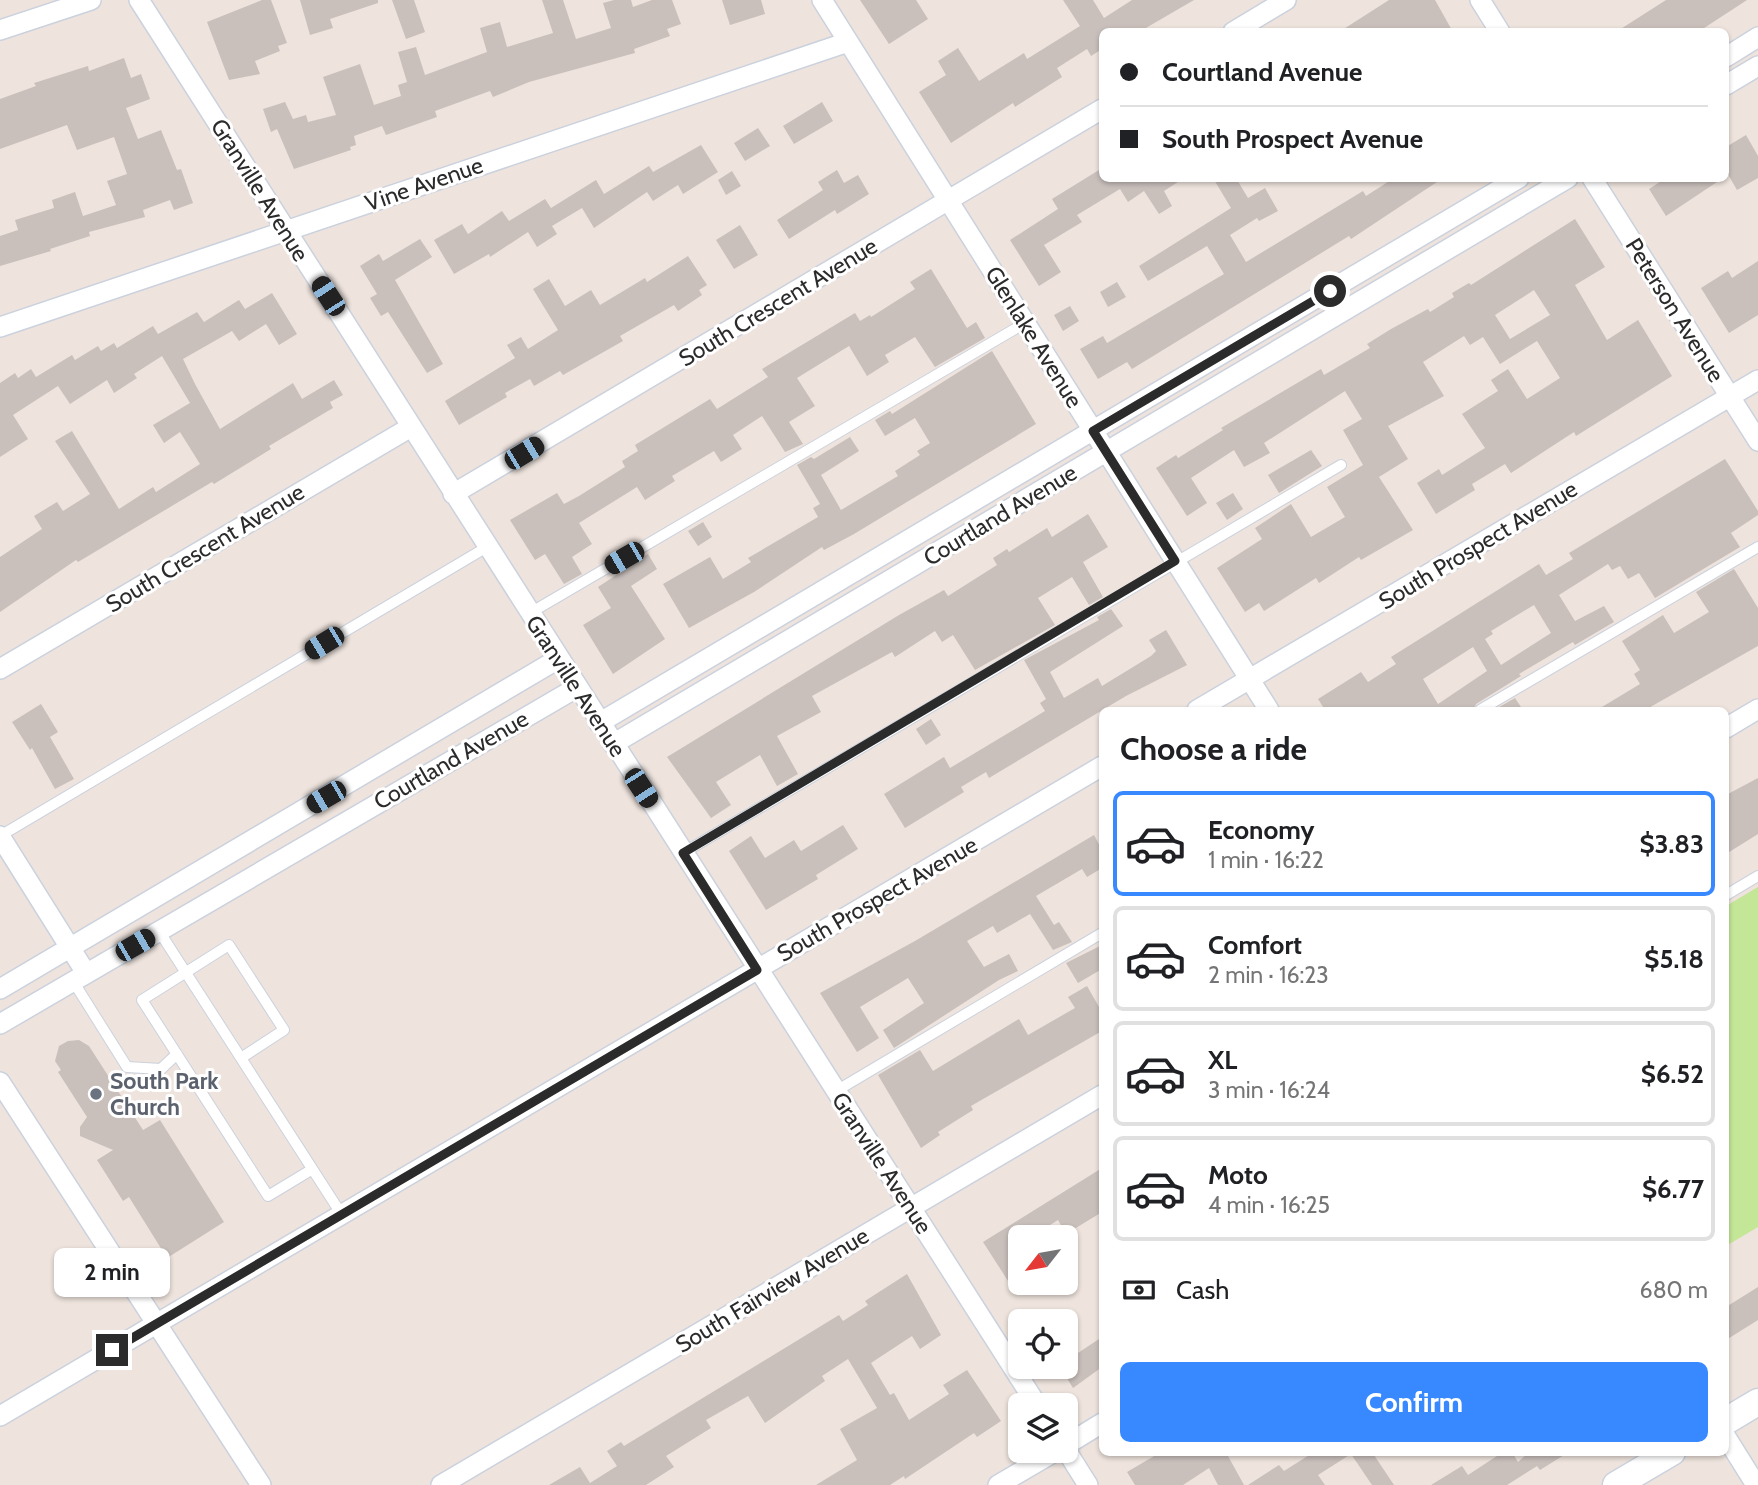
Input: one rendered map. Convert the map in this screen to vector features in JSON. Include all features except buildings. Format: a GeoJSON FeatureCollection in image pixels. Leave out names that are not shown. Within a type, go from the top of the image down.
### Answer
{"type":"FeatureCollection","features":[{"type":"Feature","properties":{"kind":"street"},"geometry":{"type":"LineString","coordinates":[[0,30],[90,0]]}},
{"type":"Feature","properties":{"kind":"street","name":"Granville Avenue"},"geometry":{"type":"LineString","coordinates":[[139,0],[558,660],[1029,1393]]}},
{"type":"Feature","properties":{"kind":"street","name":"Glenlake Avenue"},"geometry":{"type":"LineString","coordinates":[[822,0],[1267,707]]}},
{"type":"Feature","properties":{"kind":"street"},"geometry":{"type":"LineString","coordinates":[[1240,28],[1286,0]]}},
{"type":"Feature","properties":{"kind":"street"},"geometry":{"type":"LineString","coordinates":[[1480,0],[1498,28]]}},
{"type":"Feature","properties":{"kind":"street"},"geometry":{"type":"LineString","coordinates":[[1729,55],[1758,37]]}},
{"type":"Feature","properties":{"kind":"street","name":"Vine Avenue"},"geometry":{"type":"LineString","coordinates":[[0,327],[848,42]]}},
{"type":"Feature","properties":{"kind":"street"},"geometry":{"type":"LineString","coordinates":[[1729,83],[1758,66]]}},
{"type":"Feature","properties":{"kind":"street","name":"South Crescent Avenue"},"geometry":{"type":"LineString","coordinates":[[453,495],[1099,111]]}},
{"type":"Feature","properties":{"kind":"street","name":"Courtland Avenue"},"geometry":{"type":"LineString","coordinates":[[599,723],[1513,182]]}},
{"type":"Feature","properties":{"kind":"street","name":"Courtland Avenue"},"geometry":{"type":"LineString","coordinates":[[613,744],[1561,182]]}},
{"type":"Feature","properties":{"kind":"street","name":"Peterson Avenue"},"geometry":{"type":"LineString","coordinates":[[1595,182],[1758,441]]}},
{"type":"Feature","properties":{"kind":"street","name":"South Prospect Avenue"},"geometry":{"type":"LineString","coordinates":[[1202,707],[1758,380]]}},
{"type":"Feature","properties":{"kind":"street","name":"South Crescent Avenue"},"geometry":{"type":"LineString","coordinates":[[0,669],[411,427]]}},
{"type":"Feature","properties":{"kind":"street","name":"Courtland Avenue"},"geometry":{"type":"LineString","coordinates":[[0,989],[558,660]]}},
{"type":"Feature","properties":{"kind":"street","name":"Courtland Avenue"},"geometry":{"type":"LineString","coordinates":[[0,1024],[576,688]]}},
{"type":"Feature","properties":{"kind":"street"},"geometry":{"type":"LineString","coordinates":[[1729,726],[1758,709]]}},
{"type":"Feature","properties":{"kind":"street","name":"South Prospect Avenue"},"geometry":{"type":"LineString","coordinates":[[0,1416],[1099,768]]}},
{"type":"Feature","properties":{"kind":"street"},"geometry":{"type":"LineString","coordinates":[[0,836],[70,947],[79,977]]}},
{"type":"Feature","properties":{"kind":"street"},"geometry":{"type":"LineString","coordinates":[[0,1082],[261,1485]]}},
{"type":"Feature","properties":{"kind":"street","name":"South Fairview Avenue"},"geometry":{"type":"LineString","coordinates":[[441,1485],[1099,1097]]}},
{"type":"Feature","properties":{"kind":"street"},"geometry":{"type":"LineString","coordinates":[[1729,1419],[1758,1402]]}},
{"type":"Feature","properties":{"kind":"street"},"geometry":{"type":"LineString","coordinates":[[1078,1439],[1099,1425]]}},
{"type":"Feature","properties":{"kind":"street"},"geometry":{"type":"LineString","coordinates":[[1729,1442],[1756,1485]]}},
{"type":"Feature","properties":{"kind":"street"},"geometry":{"type":"LineString","coordinates":[[1616,1485],[1665,1456]]}},
{"type":"Feature","properties":{"kind":"street"},"geometry":{"type":"LineString","coordinates":[[998,1485],[1036,1463]]}},
{"type":"Feature","properties":{"kind":"street"},"geometry":{"type":"LineString","coordinates":[[1075,1463],[1088,1485]]}},
{"type":"Feature","properties":{"kind":"lane"},"geometry":{"type":"LineString","coordinates":[[529,613],[1025,323]]}},
{"type":"Feature","properties":{"kind":"lane"},"geometry":{"type":"LineString","coordinates":[[683,853],[1341,465]]}},
{"type":"Feature","properties":{"kind":"lane"},"geometry":{"type":"LineString","coordinates":[[0,836],[487,547]]}},
{"type":"Feature","properties":{"kind":"lane"},"geometry":{"type":"LineString","coordinates":[[1485,707],[1758,547]]}},
{"type":"Feature","properties":{"kind":"lane"},"geometry":{"type":"LineString","coordinates":[[1729,893],[1758,876]]}},
{"type":"Feature","properties":{"kind":"lane"},"geometry":{"type":"LineString","coordinates":[[159,931],[311,1170],[342,1214]]}},
{"type":"Feature","properties":{"kind":"lane"},"geometry":{"type":"LineString","coordinates":[[836,1091],[1099,935]]}},
{"type":"Feature","properties":{"kind":"lane"},"geometry":{"type":"LineString","coordinates":[[241,1058],[284,1030],[229,945],[142,1000],[268,1196],[311,1170]]}},
{"type":"Feature","properties":{"kind":"lane"},"geometry":{"type":"LineString","coordinates":[[79,977],[127,1067],[161,1069],[177,1054]]}},
{"type":"Feature","properties":{"kind":"green space"},"geometry":{"type":"Polygon","coordinates":[[[1758,887],[1758,1227],[1729,1244],[1729,904],[1758,887]]]}},
{"type":"Feature","properties":{"kind":"place","name":"South Park Church"},"geometry":{"type":"Point","coordinates":[96,1094]}},
{"type":"Feature","properties":{"kind":"route"},"geometry":{"type":"LineString","coordinates":[[112,1350],[757,970],[683,853],[1175,561],[1093,431],[1330,291]]}}]}
